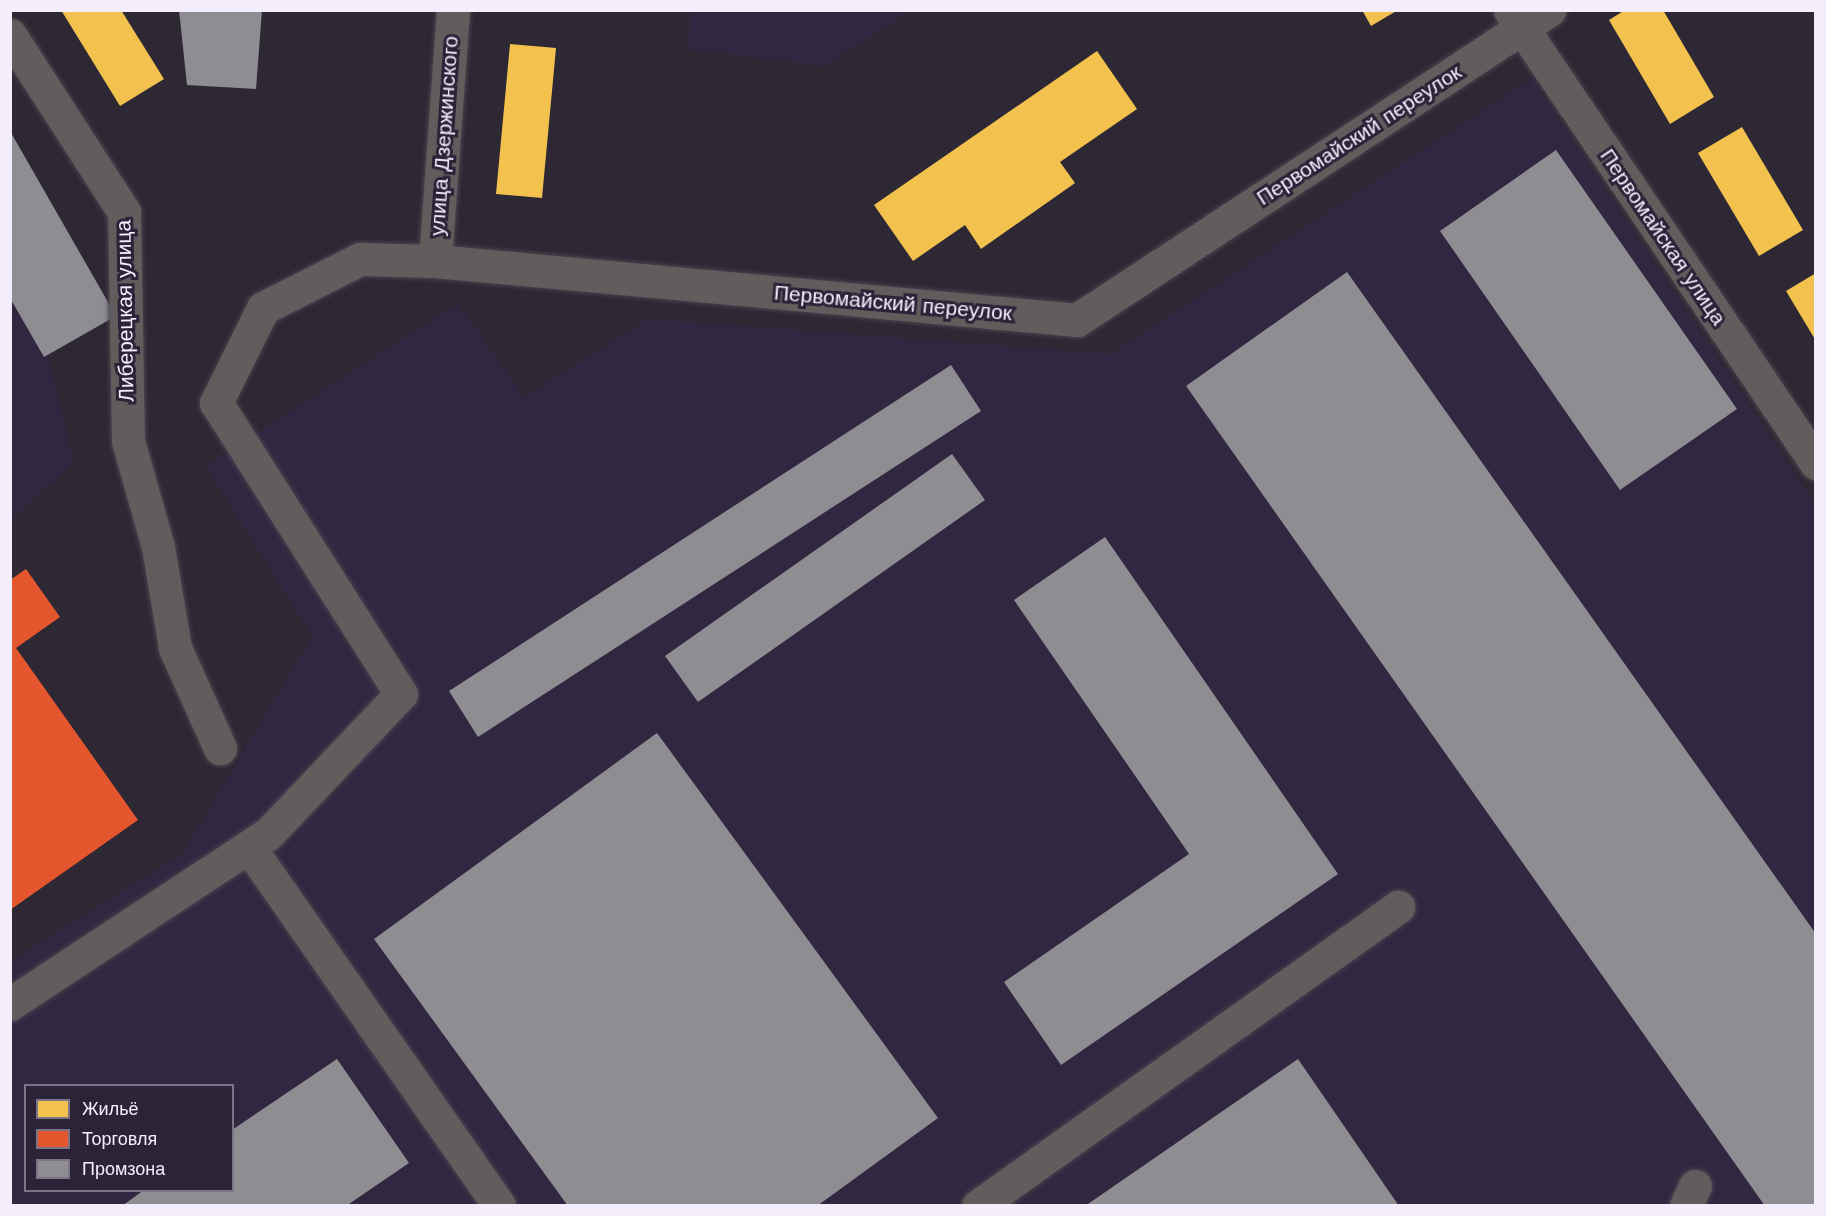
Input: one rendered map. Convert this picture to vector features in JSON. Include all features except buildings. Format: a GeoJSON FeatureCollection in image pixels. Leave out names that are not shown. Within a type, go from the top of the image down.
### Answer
{"type":"FeatureCollection","features":[{"type":"Feature","properties":{"kind":"street","name":"улица Дзержинского"},"geometry":{"type":"LineString","coordinates":[[435,261],[453,10]]}},
{"type":"Feature","properties":{"kind":"street","name":"Первомайский переулок"},"geometry":{"type":"LineString","coordinates":[[249,847],[268,834],[400,694],[216,403],[263,308],[360,259],[435,261],[1077,320],[1516,19],[1549,10]]}},
{"type":"Feature","properties":{"kind":"street","name":"Первомайская улица"},"geometry":{"type":"LineString","coordinates":[[1516,19],[1815,464]]}},
{"type":"Feature","properties":{"kind":"street","name":"Либерецкая улица"},"geometry":{"type":"LineString","coordinates":[[10,35],[124,212],[128,441],[158,547],[175,648],[220,748]]}},
{"type":"Feature","properties":{"kind":"street"},"geometry":{"type":"LineString","coordinates":[[10,1004],[249,847],[499,1206]]}},
{"type":"Feature","properties":{"kind":"street"},"geometry":{"type":"LineString","coordinates":[[978,1206],[1398,907]]}},
{"type":"Feature","properties":{"kind":"shaded area"},"geometry":{"type":"Polygon","coordinates":[[[691,10],[910,11],[824,66],[688,49],[691,10]]]}},
{"type":"Feature","properties":{"kind":"shaded area"},"geometry":{"type":"Polygon","coordinates":[[[1532,78],[1815,504],[1815,1205],[11,1206],[11,961],[183,853],[312,636],[206,466],[458,303],[524,397],[648,319],[1111,354],[1532,78]]]}},
{"type":"Feature","properties":{"kind":"shaded area"},"geometry":{"type":"Polygon","coordinates":[[[10,252],[28,277],[74,462],[11,519],[10,252]]]}}]}
